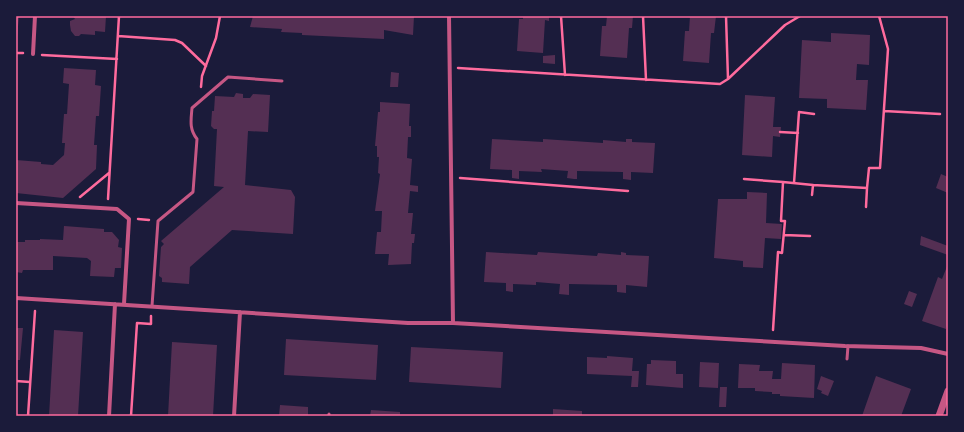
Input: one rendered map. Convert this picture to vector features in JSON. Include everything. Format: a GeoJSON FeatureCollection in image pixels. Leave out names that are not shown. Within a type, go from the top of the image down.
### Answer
{"type":"FeatureCollection","features":[{"type":"Feature","properties":{"kind":"street"},"geometry":{"type":"LineString","coordinates":[[33,54],[35,16]]}},
{"type":"Feature","properties":{"kind":"street"},"geometry":{"type":"LineString","coordinates":[[449,16],[453,323]]}},
{"type":"Feature","properties":{"kind":"street"},"geometry":{"type":"LineString","coordinates":[[16,203],[117,209],[129,219],[124,304]]}},
{"type":"Feature","properties":{"kind":"street"},"geometry":{"type":"LineString","coordinates":[[16,298],[408,323],[453,323],[848,346],[921,348],[948,354]]}},
{"type":"Feature","properties":{"kind":"street"},"geometry":{"type":"LineString","coordinates":[[109,416],[115,304]]}},
{"type":"Feature","properties":{"kind":"street"},"geometry":{"type":"LineString","coordinates":[[234,416],[240,312]]}},
{"type":"Feature","properties":{"kind":"street"},"geometry":{"type":"LineString","coordinates":[[939,416],[948,392]]}},
{"type":"Feature","properties":{"kind":"lane"},"geometry":{"type":"LineString","coordinates":[[152,306],[158,221],[193,192],[198,139],[193,133],[191,126],[192,108],[228,77],[282,81]]}},
{"type":"Feature","properties":{"kind":"lane"},"geometry":{"type":"LineString","coordinates":[[847,359],[848,346]]}},
{"type":"Feature","properties":{"kind":"path"},"geometry":{"type":"LineString","coordinates":[[107,209],[119,16]]}},
{"type":"Feature","properties":{"kind":"path"},"geometry":{"type":"LineString","coordinates":[[201,88],[202,76],[216,38],[220,16]]}},
{"type":"Feature","properties":{"kind":"path"},"geometry":{"type":"LineString","coordinates":[[561,16],[564,75]]}},
{"type":"Feature","properties":{"kind":"path"},"geometry":{"type":"LineString","coordinates":[[643,16],[646,80]]}},
{"type":"Feature","properties":{"kind":"path"},"geometry":{"type":"LineString","coordinates":[[726,16],[728,79]]}},
{"type":"Feature","properties":{"kind":"path"},"geometry":{"type":"LineString","coordinates":[[450,68],[714,85],[720,84],[728,79],[786,25],[800,16]]}},
{"type":"Feature","properties":{"kind":"path"},"geometry":{"type":"LineString","coordinates":[[866,207],[869,168],[880,168],[888,49],[878,16]]}},
{"type":"Feature","properties":{"kind":"path"},"geometry":{"type":"LineString","coordinates":[[118,36],[175,40],[182,43],[206,66]]}},
{"type":"Feature","properties":{"kind":"path"},"geometry":{"type":"LineString","coordinates":[[16,53],[117,59]]}},
{"type":"Feature","properties":{"kind":"path"},"geometry":{"type":"LineString","coordinates":[[884,111],[940,114]]}},
{"type":"Feature","properties":{"kind":"path"},"geometry":{"type":"LineString","coordinates":[[794,183],[799,112],[814,114]]}},
{"type":"Feature","properties":{"kind":"path"},"geometry":{"type":"LineString","coordinates":[[780,132],[798,133]]}},
{"type":"Feature","properties":{"kind":"path"},"geometry":{"type":"LineString","coordinates":[[69,206],[109,173]]}},
{"type":"Feature","properties":{"kind":"path"},"geometry":{"type":"LineString","coordinates":[[459,178],[628,190]]}},
{"type":"Feature","properties":{"kind":"path"},"geometry":{"type":"LineString","coordinates":[[744,179],[867,188]]}},
{"type":"Feature","properties":{"kind":"path"},"geometry":{"type":"LineString","coordinates":[[773,330],[778,252],[782,253],[785,221],[781,221],[783,182]]}},
{"type":"Feature","properties":{"kind":"path"},"geometry":{"type":"LineString","coordinates":[[812,196],[813,185]]}},
{"type":"Feature","properties":{"kind":"path"},"geometry":{"type":"LineString","coordinates":[[129,219],[158,221]]}},
{"type":"Feature","properties":{"kind":"path"},"geometry":{"type":"LineString","coordinates":[[784,235],[810,236]]}},
{"type":"Feature","properties":{"kind":"path"},"geometry":{"type":"LineString","coordinates":[[132,416],[137,323],[151,324],[152,306]]}},
{"type":"Feature","properties":{"kind":"path"},"geometry":{"type":"LineString","coordinates":[[28,416],[35,311]]}},
{"type":"Feature","properties":{"kind":"path"},"geometry":{"type":"LineString","coordinates":[[16,381],[30,382]]}},
{"type":"Feature","properties":{"kind":"building"},"geometry":{"type":"Polygon","coordinates":[[[16,16],[19,16],[17,37],[16,37],[16,16]]]}},
{"type":"Feature","properties":{"kind":"building"},"geometry":{"type":"Polygon","coordinates":[[[73,16],[106,16],[105,32],[95,31],[95,35],[81,34],[79,36],[75,36],[71,31],[70,25],[70,21],[75,19],[73,16]]]}},
{"type":"Feature","properties":{"kind":"building"},"geometry":{"type":"Polygon","coordinates":[[[253,16],[414,16],[413,35],[384,30],[384,39],[302,35],[302,33],[281,32],[282,29],[250,27],[253,16]]]}},
{"type":"Feature","properties":{"kind":"building"},"geometry":{"type":"Polygon","coordinates":[[[523,16],[549,16],[549,21],[545,20],[543,53],[517,51],[519,19],[523,19],[523,16]]]}},
{"type":"Feature","properties":{"kind":"building"},"geometry":{"type":"Polygon","coordinates":[[[607,16],[633,16],[632,28],[629,28],[627,58],[600,56],[602,26],[606,26],[607,16]]]}},
{"type":"Feature","properties":{"kind":"building"},"geometry":{"type":"Polygon","coordinates":[[[690,16],[716,16],[714,33],[711,33],[709,63],[683,61],[685,31],[689,31],[690,16]]]}},
{"type":"Feature","properties":{"kind":"building"},"geometry":{"type":"Polygon","coordinates":[[[831,33],[870,35],[869,65],[857,64],[856,80],[868,80],[866,110],[827,108],[827,99],[799,98],[802,40],[831,42],[831,33]]]}},
{"type":"Feature","properties":{"kind":"building"},"geometry":{"type":"Polygon","coordinates":[[[555,55],[555,64],[543,63],[543,56],[555,55]]]}},
{"type":"Feature","properties":{"kind":"building"},"geometry":{"type":"Polygon","coordinates":[[[64,68],[96,70],[95,85],[101,86],[99,116],[96,116],[94,145],[97,145],[96,169],[63,198],[16,193],[16,160],[41,162],[41,164],[53,165],[64,155],[65,143],[62,143],[63,128],[64,114],[67,114],[69,84],[63,83],[64,68]]]}},
{"type":"Feature","properties":{"kind":"building"},"geometry":{"type":"Polygon","coordinates":[[[391,72],[399,73],[398,87],[390,87],[391,72]]]}},
{"type":"Feature","properties":{"kind":"building"},"geometry":{"type":"Polygon","coordinates":[[[236,93],[243,94],[243,98],[250,98],[253,94],[270,95],[268,132],[248,131],[245,185],[291,190],[295,197],[293,234],[232,230],[190,267],[189,284],[162,282],[162,278],[159,276],[161,247],[164,244],[161,241],[224,187],[214,186],[217,129],[214,129],[211,126],[212,111],[214,111],[215,96],[234,97],[236,93]]]}},
{"type":"Feature","properties":{"kind":"building"},"geometry":{"type":"Polygon","coordinates":[[[745,95],[775,97],[773,127],[781,127],[780,137],[773,136],[772,157],[742,155],[745,95]]]}},
{"type":"Feature","properties":{"kind":"building"},"geometry":{"type":"Polygon","coordinates":[[[380,102],[410,104],[409,126],[411,126],[411,137],[408,137],[407,158],[412,159],[410,185],[418,186],[418,192],[410,191],[408,213],[413,213],[411,234],[415,234],[414,243],[412,243],[411,264],[388,265],[389,254],[375,254],[377,232],[381,232],[382,211],[375,211],[380,174],[378,173],[379,157],[377,157],[377,146],[375,146],[380,102]]]}},
{"type":"Feature","properties":{"kind":"building"},"geometry":{"type":"Polygon","coordinates":[[[492,139],[543,142],[543,139],[603,143],[603,140],[626,142],[626,139],[632,139],[632,142],[655,143],[653,173],[631,172],[631,180],[623,179],[623,172],[577,171],[577,179],[574,179],[567,178],[568,171],[541,169],[542,172],[519,171],[519,179],[512,178],[512,170],[490,169],[492,139]]]}},
{"type":"Feature","properties":{"kind":"building"},"geometry":{"type":"Polygon","coordinates":[[[941,174],[948,177],[948,193],[936,188],[941,174]]]}},
{"type":"Feature","properties":{"kind":"building"},"geometry":{"type":"Polygon","coordinates":[[[747,192],[767,193],[766,223],[782,224],[781,239],[765,238],[763,268],[743,267],[743,261],[714,258],[718,199],[747,199],[747,192]]]}},
{"type":"Feature","properties":{"kind":"building"},"geometry":{"type":"Polygon","coordinates":[[[64,226],[104,229],[104,232],[112,232],[119,240],[118,247],[122,248],[121,268],[115,268],[114,277],[90,276],[91,261],[87,258],[53,256],[53,270],[23,270],[22,273],[16,272],[16,242],[40,239],[63,240],[64,226]]]}},
{"type":"Feature","properties":{"kind":"building"},"geometry":{"type":"Polygon","coordinates":[[[921,236],[948,246],[948,255],[920,245],[921,236]]]}},
{"type":"Feature","properties":{"kind":"building"},"geometry":{"type":"Polygon","coordinates":[[[486,252],[537,255],[538,252],[597,256],[598,253],[621,255],[621,252],[626,253],[626,255],[649,256],[647,287],[626,285],[626,293],[617,292],[617,285],[569,284],[569,295],[559,294],[560,284],[536,282],[536,285],[513,284],[513,292],[506,291],[506,283],[484,282],[486,252]]]}},
{"type":"Feature","properties":{"kind":"building"},"geometry":{"type":"Polygon","coordinates":[[[948,264],[948,322],[946,329],[922,321],[938,277],[942,279],[948,264]]]}},
{"type":"Feature","properties":{"kind":"building"},"geometry":{"type":"Polygon","coordinates":[[[909,291],[917,294],[912,307],[904,304],[909,291]]]}},
{"type":"Feature","properties":{"kind":"building"},"geometry":{"type":"Polygon","coordinates":[[[16,328],[23,328],[20,360],[16,360],[16,328]]]}},
{"type":"Feature","properties":{"kind":"building"},"geometry":{"type":"Polygon","coordinates":[[[54,330],[83,332],[78,416],[49,416],[54,330]]]}},
{"type":"Feature","properties":{"kind":"building"},"geometry":{"type":"Polygon","coordinates":[[[286,339],[378,345],[376,380],[284,375],[286,339]]]}},
{"type":"Feature","properties":{"kind":"building"},"geometry":{"type":"Polygon","coordinates":[[[172,342],[217,345],[213,416],[168,416],[172,342]]]}},
{"type":"Feature","properties":{"kind":"building"},"geometry":{"type":"Polygon","coordinates":[[[411,347],[503,352],[501,388],[409,382],[411,347]]]}},
{"type":"Feature","properties":{"kind":"building"},"geometry":{"type":"Polygon","coordinates":[[[607,356],[633,358],[632,371],[639,371],[638,387],[631,387],[632,376],[587,374],[587,357],[607,358],[607,356]]]}},
{"type":"Feature","properties":{"kind":"building"},"geometry":{"type":"Polygon","coordinates":[[[651,360],[676,361],[676,374],[683,374],[683,388],[646,385],[647,364],[651,364],[651,360]]]}},
{"type":"Feature","properties":{"kind":"building"},"geometry":{"type":"Polygon","coordinates":[[[700,362],[719,363],[718,388],[699,387],[700,362]]]}},
{"type":"Feature","properties":{"kind":"building"},"geometry":{"type":"Polygon","coordinates":[[[782,363],[815,365],[814,398],[780,396],[780,394],[772,394],[772,392],[755,391],[755,388],[738,388],[739,364],[760,365],[759,371],[773,371],[772,379],[781,379],[782,363]]]}},
{"type":"Feature","properties":{"kind":"building"},"geometry":{"type":"Polygon","coordinates":[[[821,376],[834,381],[828,396],[821,393],[822,391],[817,389],[821,376]]]}},
{"type":"Feature","properties":{"kind":"building"},"geometry":{"type":"Polygon","coordinates":[[[876,376],[911,389],[901,416],[862,416],[876,376]]]}},
{"type":"Feature","properties":{"kind":"building"},"geometry":{"type":"Polygon","coordinates":[[[720,387],[727,387],[726,407],[719,407],[720,387]]]}},
{"type":"Feature","properties":{"kind":"building"},"geometry":{"type":"Polygon","coordinates":[[[280,405],[308,407],[308,416],[279,416],[280,405]]]}},
{"type":"Feature","properties":{"kind":"building"},"geometry":{"type":"Polygon","coordinates":[[[553,409],[582,411],[582,416],[553,416],[553,409]]]}},
{"type":"Feature","properties":{"kind":"building"},"geometry":{"type":"Polygon","coordinates":[[[371,410],[400,412],[400,416],[370,416],[371,410]]]}}]}
